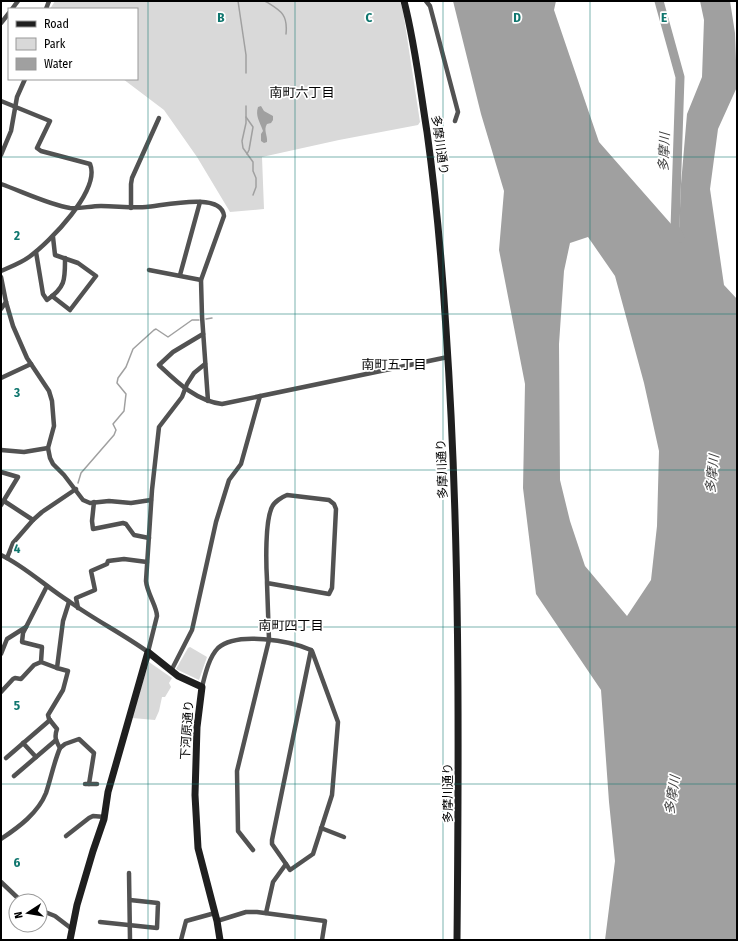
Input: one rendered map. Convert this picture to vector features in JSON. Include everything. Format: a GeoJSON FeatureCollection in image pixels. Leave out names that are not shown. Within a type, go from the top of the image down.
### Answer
{"type":"FeatureCollection","features":[{"type":"Feature","properties":{"kind":"street","name":"多摩川通り"},"geometry":{"type":"LineString","coordinates":[[404,1],[422,90],[435,192],[448,357],[454,495],[459,718],[457,940]]}},
{"type":"Feature","properties":{"kind":"street"},"geometry":{"type":"LineString","coordinates":[[426,1],[430,6],[458,112],[455,121]]}},
{"type":"Feature","properties":{"kind":"street"},"geometry":{"type":"LineString","coordinates":[[1,24],[8,14]]}},
{"type":"Feature","properties":{"kind":"street"},"geometry":{"type":"LineString","coordinates":[[1,155],[11,131],[15,107],[25,80]]}},
{"type":"Feature","properties":{"kind":"street"},"geometry":{"type":"LineString","coordinates":[[1,101],[50,121],[37,148],[41,151],[90,164],[92,174],[90,183],[80,204],[53,237],[27,259],[1,270]]}},
{"type":"Feature","properties":{"kind":"street"},"geometry":{"type":"LineString","coordinates":[[131,208],[132,178],[158,118]]}},
{"type":"Feature","properties":{"kind":"street"},"geometry":{"type":"LineString","coordinates":[[1,184],[59,205],[77,208],[100,206],[131,208],[170,203],[200,202],[211,203],[219,206],[223,211],[224,216],[201,280],[208,401]]}},
{"type":"Feature","properties":{"kind":"street"},"geometry":{"type":"LineString","coordinates":[[180,275],[200,202]]}},
{"type":"Feature","properties":{"kind":"street"},"geometry":{"type":"LineString","coordinates":[[52,296],[70,310],[96,276],[78,262],[54,255],[53,237]]}},
{"type":"Feature","properties":{"kind":"street"},"geometry":{"type":"LineString","coordinates":[[36,252],[43,294],[47,300],[63,285],[65,279],[65,258]]}},
{"type":"Feature","properties":{"kind":"street"},"geometry":{"type":"LineString","coordinates":[[149,270],[201,280]]}},
{"type":"Feature","properties":{"kind":"street"},"geometry":{"type":"LineString","coordinates":[[1,277],[3,296],[13,326],[31,364],[49,391],[52,401],[54,426],[48,448],[53,464],[76,489],[83,500],[90,503],[109,501],[131,503],[151,500]]}},
{"type":"Feature","properties":{"kind":"street"},"geometry":{"type":"LineString","coordinates":[[1,309],[6,302]]}},
{"type":"Feature","properties":{"kind":"street"},"geometry":{"type":"LineString","coordinates":[[203,334],[172,352],[159,366],[183,387],[202,399],[222,404],[448,357]]}},
{"type":"Feature","properties":{"kind":"street"},"geometry":{"type":"LineString","coordinates":[[1,378],[31,364]]}},
{"type":"Feature","properties":{"kind":"street"},"geometry":{"type":"LineString","coordinates":[[70,940],[79,898],[105,818],[108,792],[148,652],[157,612],[146,586],[151,500],[159,427],[182,397],[187,384],[194,373],[205,364]]}},
{"type":"Feature","properties":{"kind":"street"},"geometry":{"type":"LineString","coordinates":[[171,671],[192,630],[216,522],[229,480],[241,464],[260,396]]}},
{"type":"Feature","properties":{"kind":"street"},"geometry":{"type":"LineString","coordinates":[[1,450],[24,452],[48,448]]}},
{"type":"Feature","properties":{"kind":"street"},"geometry":{"type":"LineString","coordinates":[[1,472],[18,477],[2,503],[33,520]]}},
{"type":"Feature","properties":{"kind":"street"},"geometry":{"type":"LineString","coordinates":[[7,558],[13,543],[33,520],[76,489]]}},
{"type":"Feature","properties":{"kind":"street"},"geometry":{"type":"LineString","coordinates":[[253,850],[238,831],[237,771],[269,640],[266,556],[269,515],[272,505],[287,495],[329,500],[334,504],[336,509],[332,588],[329,594],[267,583]]}},
{"type":"Feature","properties":{"kind":"street"},"geometry":{"type":"LineString","coordinates":[[94,502],[92,521],[94,528],[123,523],[126,524],[134,535],[149,538]]}},
{"type":"Feature","properties":{"kind":"street","name":"下河原通り"},"geometry":{"type":"LineString","coordinates":[[1,555],[78,608],[129,638],[171,671],[202,687],[197,727],[195,802],[198,848],[217,921],[220,940]]}},
{"type":"Feature","properties":{"kind":"street"},"geometry":{"type":"LineString","coordinates":[[78,608],[76,598],[95,590],[91,571],[107,564],[108,560],[124,559],[147,562]]}},
{"type":"Feature","properties":{"kind":"street"},"geometry":{"type":"LineString","coordinates":[[41,662],[42,647],[22,642],[23,633],[47,586]]}},
{"type":"Feature","properties":{"kind":"street"},"geometry":{"type":"LineString","coordinates":[[58,668],[63,621],[69,602]]}},
{"type":"Feature","properties":{"kind":"street"},"geometry":{"type":"LineString","coordinates":[[1,654],[7,639],[26,627]]}},
{"type":"Feature","properties":{"kind":"street"},"geometry":{"type":"LineString","coordinates":[[202,687],[211,660],[219,648],[233,641],[262,639],[311,650]]}},
{"type":"Feature","properties":{"kind":"street"},"geometry":{"type":"LineString","coordinates":[[311,650],[338,722],[332,795],[313,854],[290,870],[272,844],[272,840],[311,650]]}},
{"type":"Feature","properties":{"kind":"street"},"geometry":{"type":"LineString","coordinates":[[1,692],[13,679],[21,679],[34,665],[41,662],[68,671],[63,690],[48,715],[57,729],[55,734],[60,748]]}},
{"type":"Feature","properties":{"kind":"street"},"geometry":{"type":"LineString","coordinates":[[6,758],[50,720]]}},
{"type":"Feature","properties":{"kind":"street"},"geometry":{"type":"LineString","coordinates":[[1,839],[23,823],[38,807],[46,794],[60,748],[65,744],[80,739],[94,753],[87,784],[97,784]]}},
{"type":"Feature","properties":{"kind":"street"},"geometry":{"type":"LineString","coordinates":[[14,776],[56,740]]}},
{"type":"Feature","properties":{"kind":"street"},"geometry":{"type":"LineString","coordinates":[[23,743],[36,757]]}},
{"type":"Feature","properties":{"kind":"street"},"geometry":{"type":"LineString","coordinates":[[74,838],[68,835],[89,818],[93,816],[105,818]]}},
{"type":"Feature","properties":{"kind":"street"},"geometry":{"type":"LineString","coordinates":[[321,828],[344,836]]}},
{"type":"Feature","properties":{"kind":"street"},"geometry":{"type":"LineString","coordinates":[[266,913],[273,882],[286,864]]}},
{"type":"Feature","properties":{"kind":"street"},"geometry":{"type":"LineString","coordinates":[[129,873],[130,940]]}},
{"type":"Feature","properties":{"kind":"street"},"geometry":{"type":"LineString","coordinates":[[1,882],[13,893]]}},
{"type":"Feature","properties":{"kind":"street"},"geometry":{"type":"LineString","coordinates":[[100,922],[157,928],[158,903],[130,900]]}},
{"type":"Feature","properties":{"kind":"street"},"geometry":{"type":"LineString","coordinates":[[217,921],[246,912],[266,913],[325,921],[322,940]]}},
{"type":"Feature","properties":{"kind":"street"},"geometry":{"type":"LineString","coordinates":[[48,913],[55,916],[72,930]]}},
{"type":"Feature","properties":{"kind":"street"},"geometry":{"type":"LineString","coordinates":[[181,940],[186,921],[215,913]]}},
{"type":"Feature","properties":{"kind":"green space"},"geometry":{"type":"Polygon","coordinates":[[[55,1],[400,1],[403,11],[420,122],[418,125],[262,157],[264,209],[230,212],[197,157],[164,110],[124,80],[138,80],[138,8],[51,8],[55,1]]]}},
{"type":"Feature","properties":{"kind":"green space"},"geometry":{"type":"Polygon","coordinates":[[[190,647],[207,657],[199,680],[176,669],[190,647]]]}},
{"type":"Feature","properties":{"kind":"green space"},"geometry":{"type":"Polygon","coordinates":[[[149,662],[172,678],[169,683],[171,687],[165,697],[162,697],[159,711],[155,720],[132,718],[149,662]]]}},
{"type":"Feature","properties":{"kind":"water"},"geometry":{"type":"Polygon","coordinates":[[[453,1],[556,1],[554,10],[599,142],[679,233],[681,184],[687,114],[702,77],[704,20],[700,1],[730,1],[735,33],[737,87],[718,129],[710,189],[724,285],[737,299],[737,940],[605,940],[615,861],[601,690],[536,594],[523,488],[525,384],[499,250],[504,191],[481,114],[453,1]],[[588,237],[570,243],[564,271],[559,344],[560,480],[570,521],[585,566],[627,616],[651,580],[657,526],[659,451],[644,383],[615,276],[588,237]]]}},
{"type":"Feature","properties":{"kind":"water"},"geometry":{"type":"Polygon","coordinates":[[[261,106],[264,111],[273,116],[271,123],[267,124],[266,126],[267,142],[264,143],[261,141],[261,134],[263,131],[257,113],[258,107],[261,106]]]}},
{"type":"Feature","properties":{"kind":"waterway"},"geometry":{"type":"LineString","coordinates":[[238,1],[246,55],[246,73]]}},
{"type":"Feature","properties":{"kind":"waterway"},"geometry":{"type":"LineString","coordinates":[[265,1],[279,11],[284,17],[286,22],[286,34]]}},
{"type":"Feature","properties":{"kind":"waterway","name":"多摩川"},"geometry":{"type":"LineString","coordinates":[[659,1],[680,77],[675,228],[680,238]]}},
{"type":"Feature","properties":{"kind":"waterway"},"geometry":{"type":"LineString","coordinates":[[246,106],[246,123],[242,141],[243,148],[253,162],[253,171],[256,178],[256,187],[253,195]]}},
{"type":"Feature","properties":{"kind":"waterway"},"geometry":{"type":"LineString","coordinates":[[246,117],[253,127],[247,154]]}},
{"type":"Feature","properties":{"kind":"waterway"},"geometry":{"type":"LineString","coordinates":[[206,319],[212,318]]}},
{"type":"Feature","properties":{"kind":"waterway"},"geometry":{"type":"LineString","coordinates":[[78,483],[81,473],[114,435],[116,430],[113,424],[124,411],[126,394],[117,383],[118,378],[126,367],[133,349],[156,329],[168,337],[192,320],[199,320]]}},
{"type":"Feature","properties":{"kind":"district","name":"南町六丁目"},"geometry":{"type":"Point","coordinates":[302,92]}},
{"type":"Feature","properties":{"kind":"district","name":"南町五丁目"},"geometry":{"type":"Point","coordinates":[394,364]}},
{"type":"Feature","properties":{"kind":"district","name":"南町四丁目"},"geometry":{"type":"Point","coordinates":[291,625]}}]}
